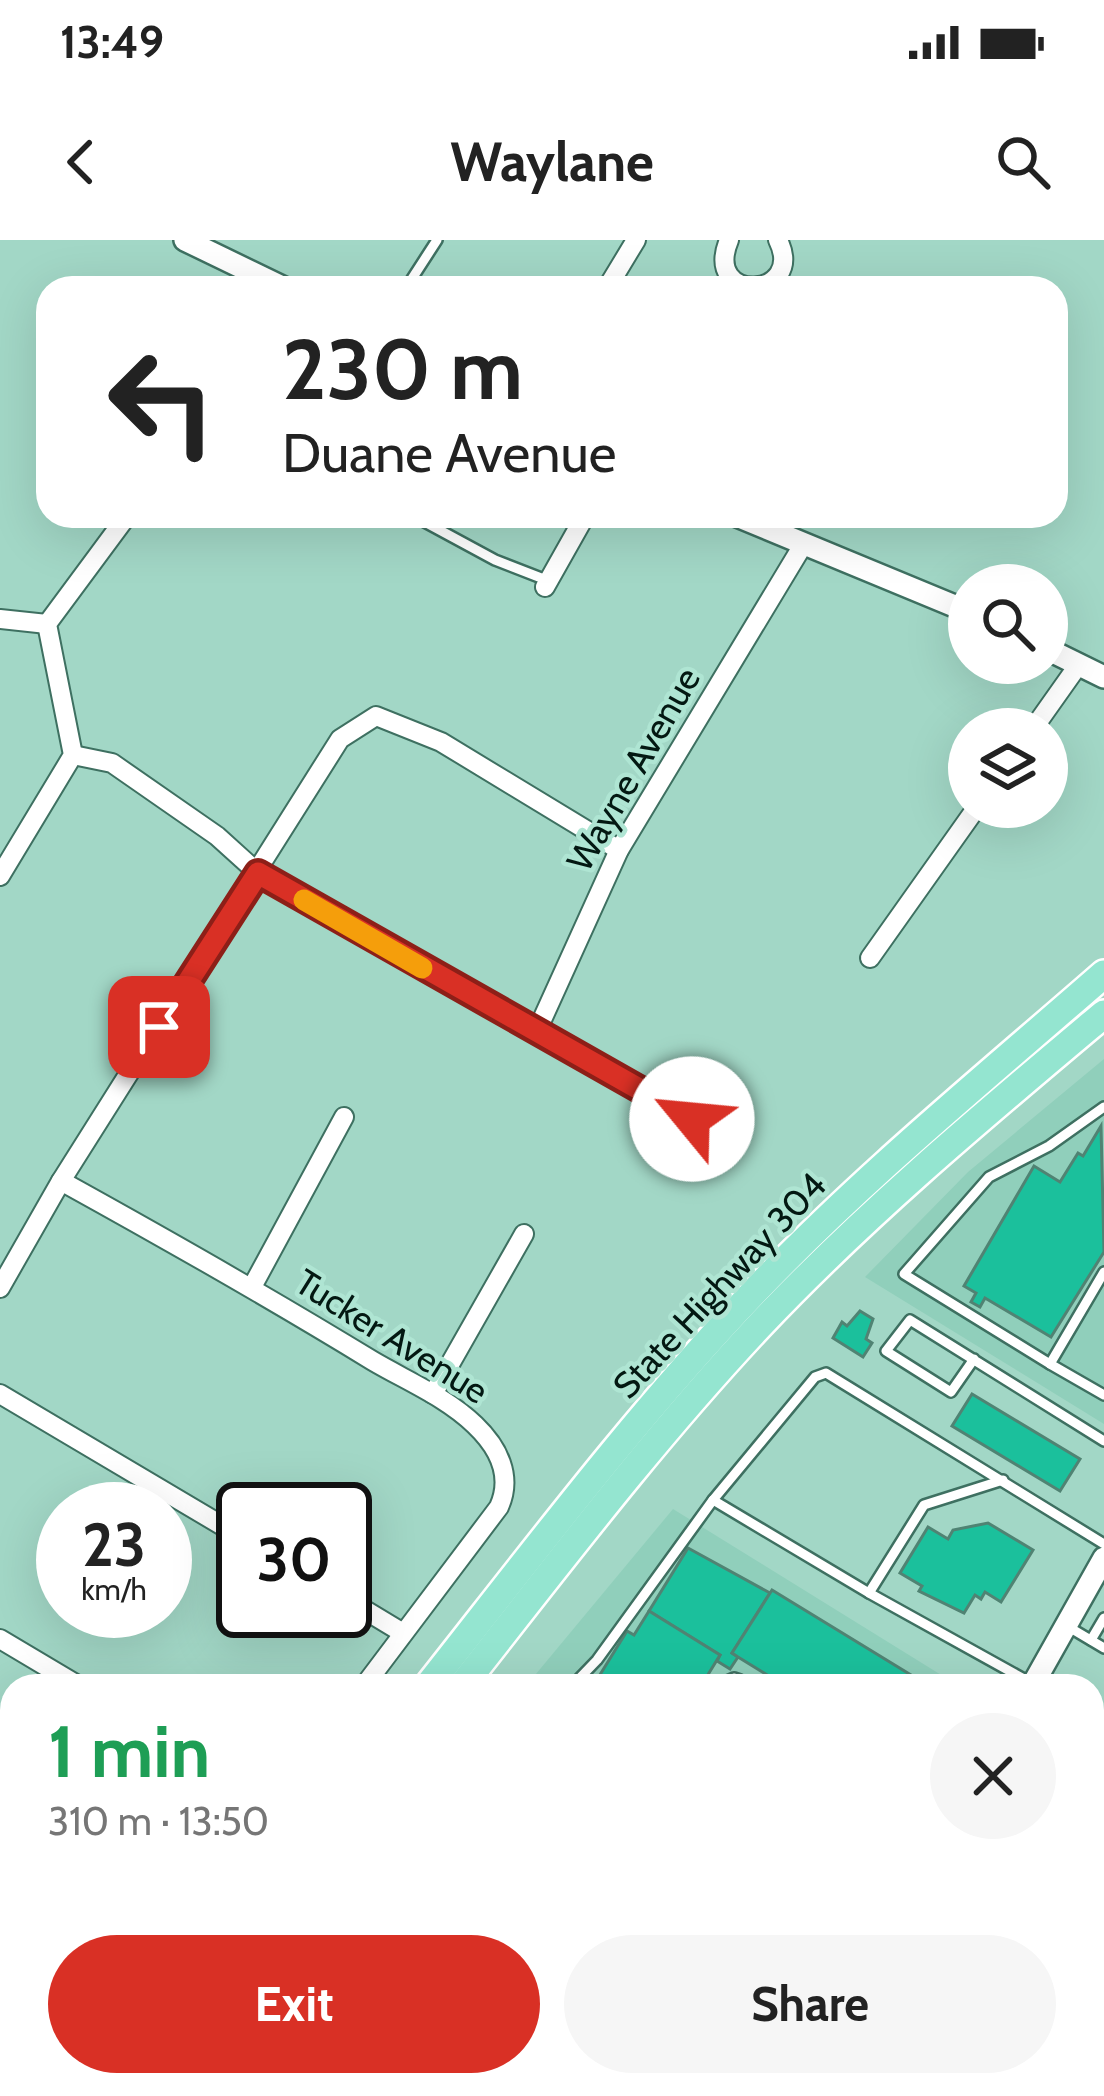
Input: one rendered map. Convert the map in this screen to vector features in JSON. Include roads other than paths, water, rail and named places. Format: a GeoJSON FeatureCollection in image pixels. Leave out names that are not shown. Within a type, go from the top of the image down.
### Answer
{"type":"FeatureCollection","features":[{"type":"Feature","properties":{"kind":"main road","name":"State Highway 304"},"geometry":{"type":"LineString","coordinates":[[438,1674],[628,1434],[753,1293],[888,1162],[1104,974]]}},
{"type":"Feature","properties":{"kind":"main road","name":"State Highway 304"},"geometry":{"type":"LineString","coordinates":[[472,1674],[646,1455],[752,1333],[914,1175],[1104,1014]]}},
{"type":"Feature","properties":{"kind":"street"},"geometry":{"type":"LineString","coordinates":[[185,240],[259,276]]}},
{"type":"Feature","properties":{"kind":"street"},"geometry":{"type":"LineString","coordinates":[[614,276],[636,240]]}},
{"type":"Feature","properties":{"kind":"street"},"geometry":{"type":"LineString","coordinates":[[776,276],[784,256],[778,240]]}},
{"type":"Feature","properties":{"kind":"street"},"geometry":{"type":"LineString","coordinates":[[726,241],[723,256],[730,276]]}},
{"type":"Feature","properties":{"kind":"street"},"geometry":{"type":"LineString","coordinates":[[0,876],[73,755],[47,624],[118,528]]}},
{"type":"Feature","properties":{"kind":"street"},"geometry":{"type":"LineString","coordinates":[[547,584],[578,528]]}},
{"type":"Feature","properties":{"kind":"street"},"geometry":{"type":"LineString","coordinates":[[764,528],[948,604]]}},
{"type":"Feature","properties":{"kind":"street","name":"Wayne Avenue"},"geometry":{"type":"LineString","coordinates":[[536,1033],[620,850],[803,545]]}},
{"type":"Feature","properties":{"kind":"street"},"geometry":{"type":"LineString","coordinates":[[0,619],[47,624]]}},
{"type":"Feature","properties":{"kind":"street"},"geometry":{"type":"LineString","coordinates":[[1068,659],[1104,677]]}},
{"type":"Feature","properties":{"kind":"street"},"geometry":{"type":"LineString","coordinates":[[1048,708],[1079,664]]}},
{"type":"Feature","properties":{"kind":"street"},"geometry":{"type":"LineString","coordinates":[[0,1288],[61,1181],[340,739],[376,716],[441,742],[620,850]]}},
{"type":"Feature","properties":{"kind":"street"},"geometry":{"type":"LineString","coordinates":[[73,755],[112,763],[218,836],[258,873],[692,1119]]}},
{"type":"Feature","properties":{"kind":"street"},"geometry":{"type":"LineString","coordinates":[[870,958],[962,828]]}},
{"type":"Feature","properties":{"kind":"street"},"geometry":{"type":"LineString","coordinates":[[252,1286],[344,1117]]}},
{"type":"Feature","properties":{"kind":"street","name":"Tucker Avenue"},"geometry":{"type":"LineString","coordinates":[[61,1181],[252,1286],[433,1394],[485,1436],[504,1469],[506,1487],[492,1517],[373,1674]]}},
{"type":"Feature","properties":{"kind":"street"},"geometry":{"type":"LineString","coordinates":[[433,1394],[524,1234]]}},
{"type":"Feature","properties":{"kind":"street"},"geometry":{"type":"LineString","coordinates":[[0,1394],[216,1522]]}},
{"type":"Feature","properties":{"kind":"street"},"geometry":{"type":"LineString","coordinates":[[1038,1674],[1100,1574]]}},
{"type":"Feature","properties":{"kind":"street"},"geometry":{"type":"LineString","coordinates":[[372,1614],[403,1633]]}},
{"type":"Feature","properties":{"kind":"street"},"geometry":{"type":"LineString","coordinates":[[0,1639],[59,1674]]}},
{"type":"Feature","properties":{"kind":"lane"},"geometry":{"type":"LineString","coordinates":[[414,276],[437,240]]}},
{"type":"Feature","properties":{"kind":"lane"},"geometry":{"type":"LineString","coordinates":[[437,528],[547,584]]}},
{"type":"Feature","properties":{"kind":"lane"},"geometry":{"type":"LineString","coordinates":[[1104,1107],[1048,1146],[989,1177],[904,1274],[1104,1395]]}},
{"type":"Feature","properties":{"kind":"lane"},"geometry":{"type":"LineString","coordinates":[[1050,1364],[1104,1272]]}},
{"type":"Feature","properties":{"kind":"lane"},"geometry":{"type":"LineString","coordinates":[[974,1359],[951,1392],[886,1351],[910,1320],[974,1359],[1104,1441]]}},
{"type":"Feature","properties":{"kind":"lane"},"geometry":{"type":"LineString","coordinates":[[584,1674],[713,1500],[821,1373],[1104,1544]]}},
{"type":"Feature","properties":{"kind":"lane"},"geometry":{"type":"LineString","coordinates":[[869,1593],[919,1510],[943,1497],[1004,1480]]}},
{"type":"Feature","properties":{"kind":"lane"},"geometry":{"type":"LineString","coordinates":[[713,1500],[1013,1674]]}},
{"type":"Feature","properties":{"kind":"lane"},"geometry":{"type":"LineString","coordinates":[[1091,1640],[1104,1618]]}},
{"type":"Feature","properties":{"kind":"lane"},"geometry":{"type":"LineString","coordinates":[[1066,1625],[1104,1648]]}}]}
